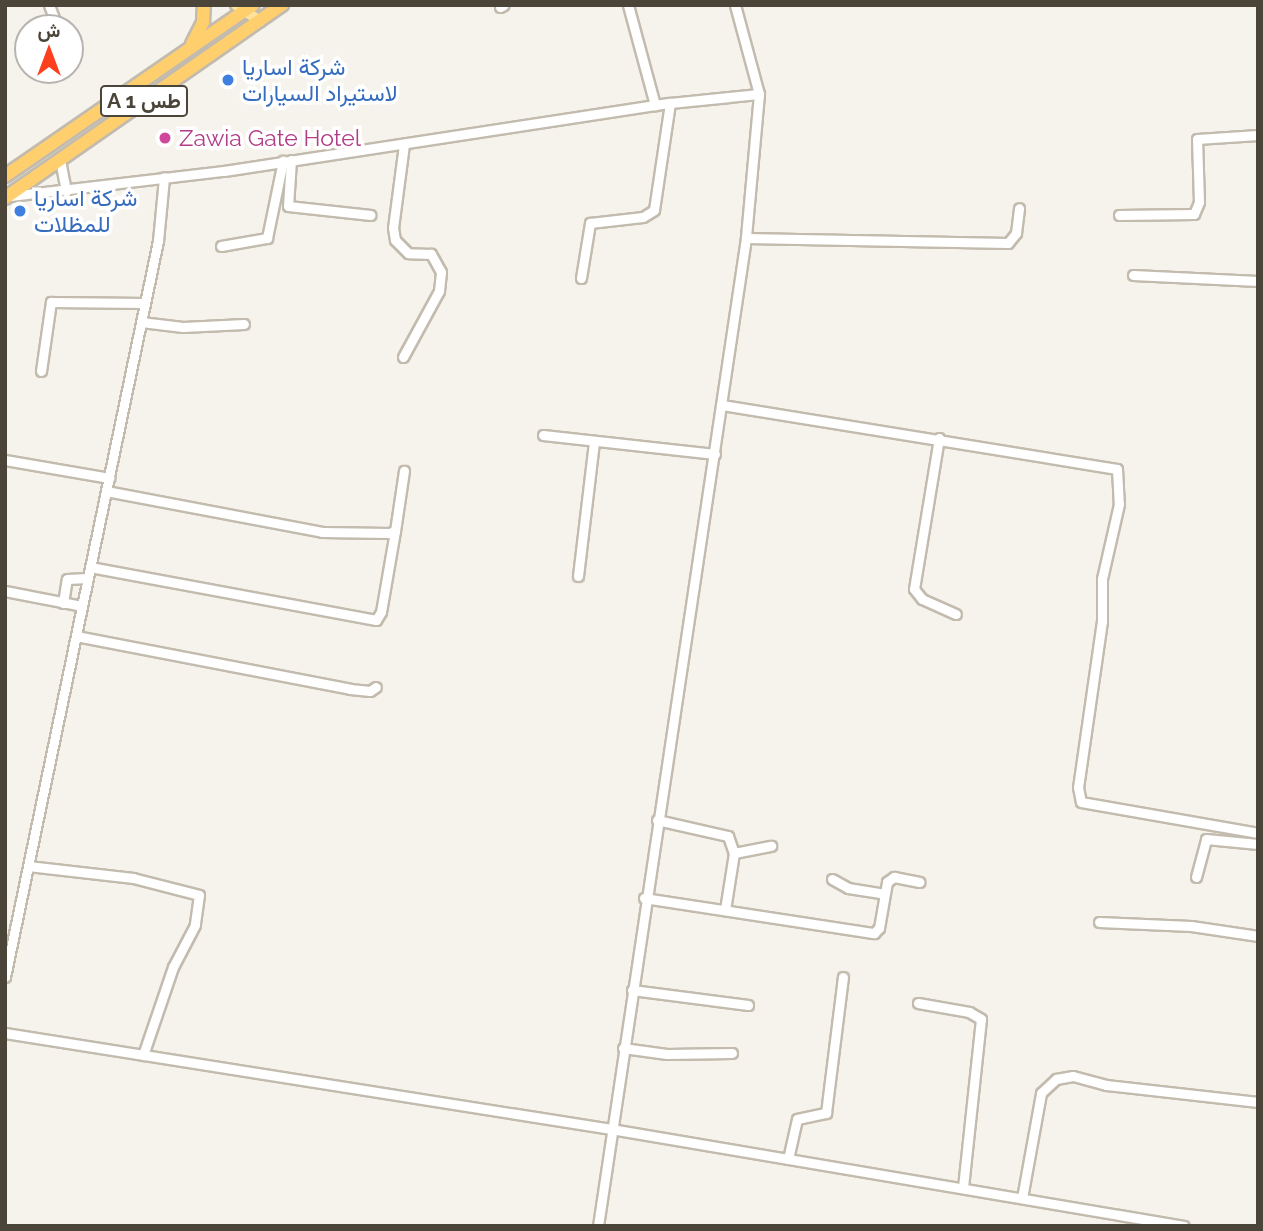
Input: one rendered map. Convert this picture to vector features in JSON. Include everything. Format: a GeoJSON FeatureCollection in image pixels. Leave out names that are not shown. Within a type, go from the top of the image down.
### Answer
{"type":"FeatureCollection","features":[{"type":"Feature","properties":{"kind":"highway"},"geometry":{"type":"LineString","coordinates":[[188,49],[200,32],[204,5]]}},
{"type":"Feature","properties":{"kind":"highway","name":"A 1 طس"},"geometry":{"type":"LineString","coordinates":[[5,176],[245,7]]}},
{"type":"Feature","properties":{"kind":"highway","name":"A 1 طس"},"geometry":{"type":"LineString","coordinates":[[7,197],[260,21],[272,8]]}},
{"type":"Feature","properties":{"kind":"main road"},"geometry":{"type":"LineString","coordinates":[[245,7],[260,21]]}},
{"type":"Feature","properties":{"kind":"street"},"geometry":{"type":"LineString","coordinates":[[628,5],[655,105]]}},
{"type":"Feature","properties":{"kind":"street"},"geometry":{"type":"LineString","coordinates":[[598,1226],[644,898],[715,454],[760,123],[759,94],[735,5]]}},
{"type":"Feature","properties":{"kind":"street"},"geometry":{"type":"LineString","coordinates":[[7,197],[404,144],[655,105],[759,94]]}},
{"type":"Feature","properties":{"kind":"street"},"geometry":{"type":"LineString","coordinates":[[581,278],[590,223],[643,217],[654,210],[670,103]]}},
{"type":"Feature","properties":{"kind":"street"},"geometry":{"type":"LineString","coordinates":[[1119,215],[1194,214],[1199,201],[1197,139],[1258,135]]}},
{"type":"Feature","properties":{"kind":"street"},"geometry":{"type":"LineString","coordinates":[[403,357],[435,300],[441,272],[431,254],[408,253],[395,240],[393,228],[404,144]]}},
{"type":"Feature","properties":{"kind":"street"},"geometry":{"type":"LineString","coordinates":[[60,160],[66,191]]}},
{"type":"Feature","properties":{"kind":"street"},"geometry":{"type":"LineString","coordinates":[[287,160],[288,206],[371,215]]}},
{"type":"Feature","properties":{"kind":"street"},"geometry":{"type":"LineString","coordinates":[[221,246],[267,238],[287,160]]}},
{"type":"Feature","properties":{"kind":"street"},"geometry":{"type":"LineString","coordinates":[[5,976],[8,945],[29,866],[164,208],[164,177]]}},
{"type":"Feature","properties":{"kind":"street"},"geometry":{"type":"LineString","coordinates":[[746,238],[1008,243],[1016,233],[1018,208]]}},
{"type":"Feature","properties":{"kind":"street"},"geometry":{"type":"LineString","coordinates":[[1133,275],[1258,281]]}},
{"type":"Feature","properties":{"kind":"street"},"geometry":{"type":"LineString","coordinates":[[41,371],[51,302],[145,303]]}},
{"type":"Feature","properties":{"kind":"street"},"geometry":{"type":"LineString","coordinates":[[141,322],[183,327],[244,324]]}},
{"type":"Feature","properties":{"kind":"street"},"geometry":{"type":"LineString","coordinates":[[722,405],[1105,465],[1120,472],[1119,504],[1102,579],[1102,621],[1078,787],[1081,802],[1258,833]]}},
{"type":"Feature","properties":{"kind":"street"},"geometry":{"type":"LineString","coordinates":[[543,435],[715,454]]}},
{"type":"Feature","properties":{"kind":"street"},"geometry":{"type":"LineString","coordinates":[[939,438],[914,589],[922,599],[956,614]]}},
{"type":"Feature","properties":{"kind":"street"},"geometry":{"type":"LineString","coordinates":[[578,576],[594,442]]}},
{"type":"Feature","properties":{"kind":"street"},"geometry":{"type":"LineString","coordinates":[[5,460],[109,478]]}},
{"type":"Feature","properties":{"kind":"street"},"geometry":{"type":"LineString","coordinates":[[90,567],[376,620],[381,612],[404,471]]}},
{"type":"Feature","properties":{"kind":"street"},"geometry":{"type":"LineString","coordinates":[[106,491],[322,532],[395,531]]}},
{"type":"Feature","properties":{"kind":"street"},"geometry":{"type":"LineString","coordinates":[[62,603],[67,579],[88,578]]}},
{"type":"Feature","properties":{"kind":"street"},"geometry":{"type":"LineString","coordinates":[[5,591],[82,606]]}},
{"type":"Feature","properties":{"kind":"street"},"geometry":{"type":"LineString","coordinates":[[76,636],[350,689],[370,691],[376,687]]}},
{"type":"Feature","properties":{"kind":"street"},"geometry":{"type":"LineString","coordinates":[[657,820],[724,833],[734,853],[725,910]]}},
{"type":"Feature","properties":{"kind":"street"},"geometry":{"type":"LineString","coordinates":[[1196,877],[1206,839],[1258,844]]}},
{"type":"Feature","properties":{"kind":"street"},"geometry":{"type":"LineString","coordinates":[[734,853],[771,846]]}},
{"type":"Feature","properties":{"kind":"street"},"geometry":{"type":"LineString","coordinates":[[29,866],[133,878],[199,895],[195,925],[173,967],[143,1055]]}},
{"type":"Feature","properties":{"kind":"street"},"geometry":{"type":"LineString","coordinates":[[832,878],[848,888],[884,894]]}},
{"type":"Feature","properties":{"kind":"street"},"geometry":{"type":"LineString","coordinates":[[644,898],[874,933],[879,928],[884,894],[890,878],[920,881]]}},
{"type":"Feature","properties":{"kind":"street"},"geometry":{"type":"LineString","coordinates":[[1099,922],[1191,926],[1258,936]]}},
{"type":"Feature","properties":{"kind":"street"},"geometry":{"type":"LineString","coordinates":[[788,1159],[797,1119],[826,1113],[843,977]]}},
{"type":"Feature","properties":{"kind":"street"},"geometry":{"type":"LineString","coordinates":[[632,990],[747,1005]]}},
{"type":"Feature","properties":{"kind":"street"},"geometry":{"type":"LineString","coordinates":[[918,1003],[969,1012],[981,1019],[963,1188]]}},
{"type":"Feature","properties":{"kind":"street"},"geometry":{"type":"LineString","coordinates":[[5,1033],[611,1129],[1184,1226]]}},
{"type":"Feature","properties":{"kind":"street"},"geometry":{"type":"LineString","coordinates":[[623,1048],[667,1054],[732,1053]]}},
{"type":"Feature","properties":{"kind":"street"},"geometry":{"type":"LineString","coordinates":[[1022,1198],[1041,1093],[1056,1079],[1073,1076],[1106,1085],[1258,1102]]}},
{"type":"Feature","properties":{"kind":"place","name":"شركة اساريا لاستيراد السيارات"},"geometry":{"type":"Point","coordinates":[228,80]}},
{"type":"Feature","properties":{"kind":"place","name":"Zawia Gate Hotel"},"geometry":{"type":"Point","coordinates":[165,138]}},
{"type":"Feature","properties":{"kind":"place","name":"شركة اساريا للمظلات"},"geometry":{"type":"Point","coordinates":[20,211]}}]}
